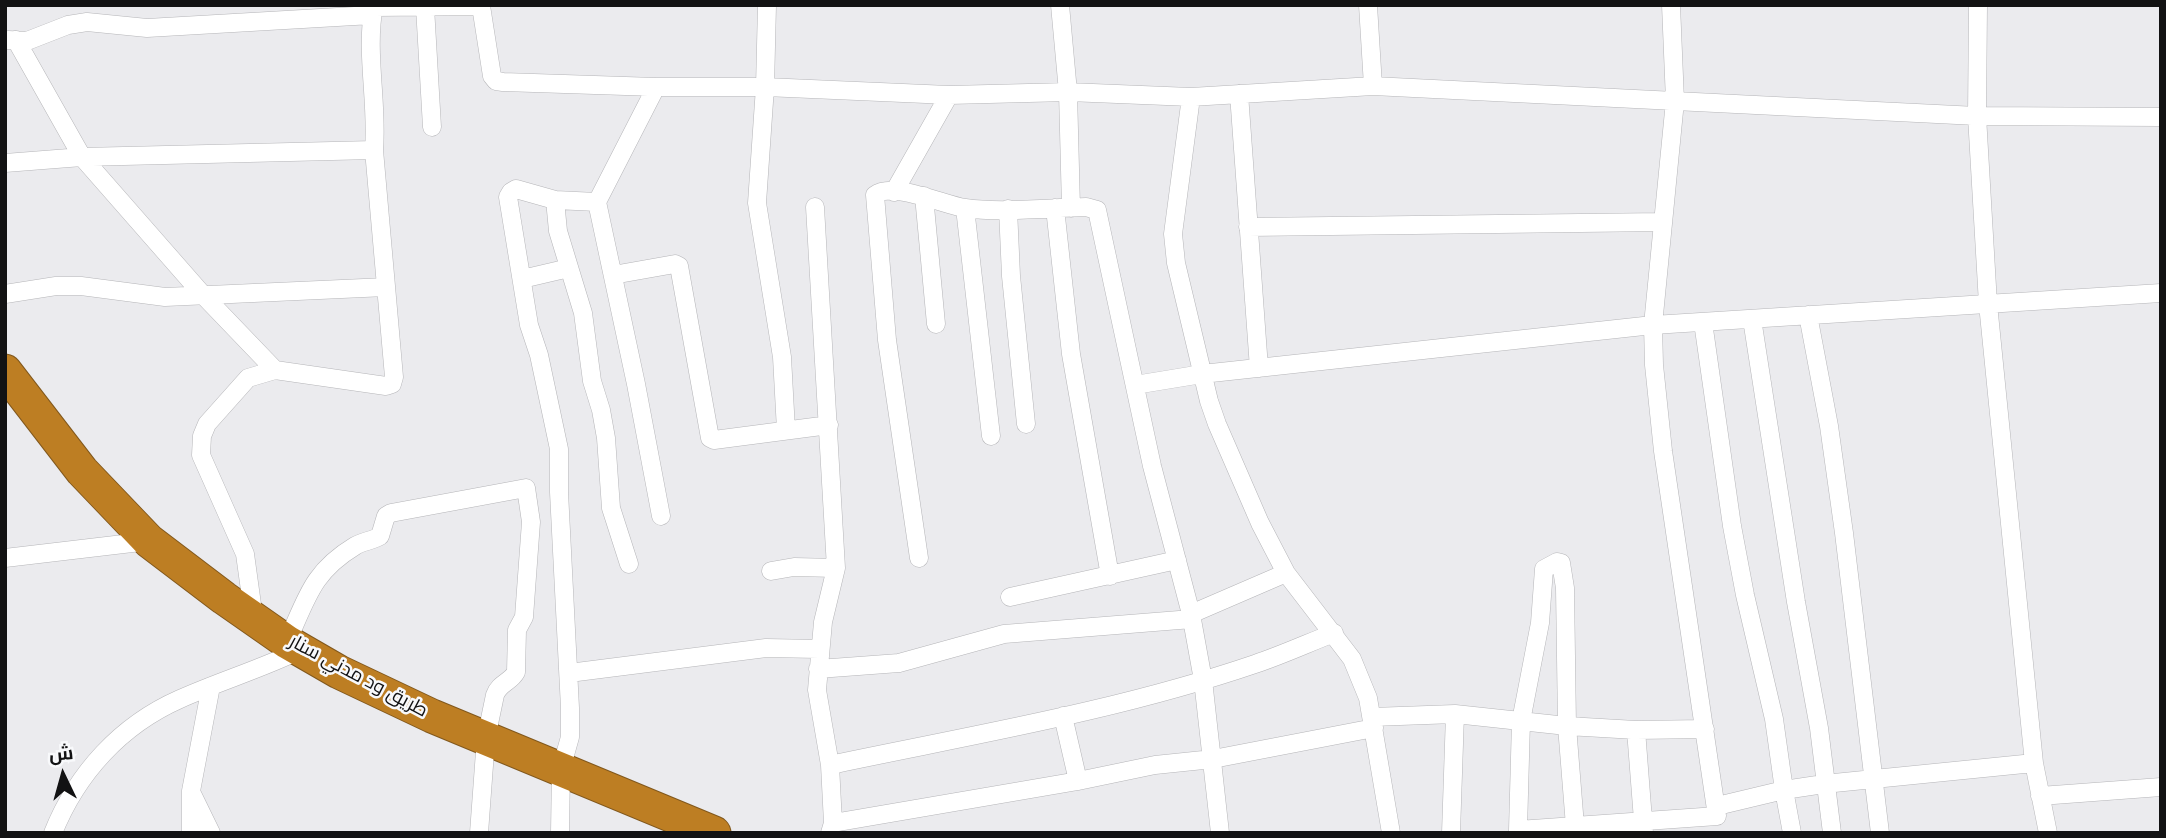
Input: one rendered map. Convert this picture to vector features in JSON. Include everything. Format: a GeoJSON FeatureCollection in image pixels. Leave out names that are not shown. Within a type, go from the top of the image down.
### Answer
{"type":"FeatureCollection","features":[{"type":"Feature","properties":{"kind":"highway","name":"طريق ود مدني سنار"},"geometry":{"type":"LineString","coordinates":[[5,371],[82,471],[149,541],[294,646],[380,692],[561,769],[659,821],[714,833]]}},
{"type":"Feature","properties":{"kind":"street"},"geometry":{"type":"LineString","coordinates":[[767,5],[765,87],[757,203],[782,357],[786,430]]}},
{"type":"Feature","properties":{"kind":"street"},"geometry":{"type":"LineString","coordinates":[[1060,5],[1068,92],[1063,208],[1071,354],[1110,576]]}},
{"type":"Feature","properties":{"kind":"street"},"geometry":{"type":"LineString","coordinates":[[1368,5],[1373,86]]}},
{"type":"Feature","properties":{"kind":"street"},"geometry":{"type":"LineString","coordinates":[[1671,5],[1675,101],[1653,325],[1654,365],[1663,451],[1718,818]]}},
{"type":"Feature","properties":{"kind":"street"},"geometry":{"type":"LineString","coordinates":[[1978,5],[1977,116],[1988,304],[2034,763],[2048,833]]}},
{"type":"Feature","properties":{"kind":"street"},"geometry":{"type":"LineString","coordinates":[[10,40],[27,41],[68,25],[87,22],[147,28],[373,9],[481,6],[492,76],[496,81],[656,87],[765,87],[949,95],[1068,92],[1191,97],[1373,86],[1977,116],[2161,117]]}},
{"type":"Feature","properties":{"kind":"street"},"geometry":{"type":"LineString","coordinates":[[425,7],[432,127]]}},
{"type":"Feature","properties":{"kind":"street"},"geometry":{"type":"LineString","coordinates":[[254,619],[245,554],[201,455],[202,436],[207,424],[248,378],[275,370],[386,386],[392,384],[394,377],[374,150],[376,119],[371,73],[373,9]]}},
{"type":"Feature","properties":{"kind":"street"},"geometry":{"type":"LineString","coordinates":[[10,40],[82,157],[203,295],[275,370]]}},
{"type":"Feature","properties":{"kind":"street"},"geometry":{"type":"LineString","coordinates":[[656,87],[597,202],[661,516]]}},
{"type":"Feature","properties":{"kind":"street"},"geometry":{"type":"LineString","coordinates":[[1239,94],[1259,368]]}},
{"type":"Feature","properties":{"kind":"street"},"geometry":{"type":"LineString","coordinates":[[894,192],[949,95]]}},
{"type":"Feature","properties":{"kind":"street"},"geometry":{"type":"LineString","coordinates":[[1191,97],[1173,234],[1176,263],[1202,374],[1217,424],[1260,523],[1286,573],[1353,659],[1361,677],[1373,723],[1391,833]]}},
{"type":"Feature","properties":{"kind":"street"},"geometry":{"type":"LineString","coordinates":[[5,163],[82,157],[374,150]]}},
{"type":"Feature","properties":{"kind":"street"},"geometry":{"type":"LineString","coordinates":[[560,833],[561,769],[570,737],[557,436],[539,355],[529,325],[508,197],[516,189],[555,200],[597,202]]}},
{"type":"Feature","properties":{"kind":"street"},"geometry":{"type":"LineString","coordinates":[[919,558],[887,340],[875,195],[879,191],[925,196],[964,208],[1097,210],[1152,466],[1192,617],[1203,680],[1220,833]]}},
{"type":"Feature","properties":{"kind":"street"},"geometry":{"type":"LineString","coordinates":[[925,196],[936,324]]}},
{"type":"Feature","properties":{"kind":"street"},"geometry":{"type":"LineString","coordinates":[[555,200],[558,230],[583,313],[592,381],[601,410],[606,438],[611,508],[629,565]]}},
{"type":"Feature","properties":{"kind":"street"},"geometry":{"type":"LineString","coordinates":[[815,206],[836,568],[823,622],[818,669],[818,704],[830,765],[832,828],[1155,765],[1213,759],[1373,723],[1455,714],[1567,726],[1636,730],[1705,729]]}},
{"type":"Feature","properties":{"kind":"street"},"geometry":{"type":"LineString","coordinates":[[964,208],[991,436]]}},
{"type":"Feature","properties":{"kind":"street"},"geometry":{"type":"LineString","coordinates":[[1008,209],[1011,276],[1026,424]]}},
{"type":"Feature","properties":{"kind":"street"},"geometry":{"type":"LineString","coordinates":[[1248,227],[1663,222]]}},
{"type":"Feature","properties":{"kind":"street"},"geometry":{"type":"LineString","coordinates":[[613,275],[675,264],[678,266],[710,438],[714,440],[829,425]]}},
{"type":"Feature","properties":{"kind":"street"},"geometry":{"type":"LineString","coordinates":[[522,279],[569,268]]}},
{"type":"Feature","properties":{"kind":"street"},"geometry":{"type":"LineString","coordinates":[[5,294],[57,286],[81,286],[138,295],[386,287]]}},
{"type":"Feature","properties":{"kind":"street"},"geometry":{"type":"LineString","coordinates":[[1135,385],[1202,374],[1653,325],[2161,293]]}},
{"type":"Feature","properties":{"kind":"street"},"geometry":{"type":"LineString","coordinates":[[1808,315],[1829,426],[1844,533],[1880,833]]}},
{"type":"Feature","properties":{"kind":"street"},"geometry":{"type":"LineString","coordinates":[[1752,319],[1794,589],[1819,728],[1832,833]]}},
{"type":"Feature","properties":{"kind":"street"},"geometry":{"type":"LineString","coordinates":[[1703,322],[1732,526],[1774,719],[1792,833]]}},
{"type":"Feature","properties":{"kind":"street"},"geometry":{"type":"LineString","coordinates":[[54,833],[73,792],[90,766],[110,745],[157,710],[276,662],[294,646],[316,578],[326,566],[356,545],[380,536],[386,516],[526,488],[531,522],[524,618],[517,630],[516,672],[497,688],[486,738],[479,833]]}},
{"type":"Feature","properties":{"kind":"street"},"geometry":{"type":"LineString","coordinates":[[5,558],[149,541]]}},
{"type":"Feature","properties":{"kind":"street"},"geometry":{"type":"LineString","coordinates":[[1010,597],[1177,560]]}},
{"type":"Feature","properties":{"kind":"street"},"geometry":{"type":"LineString","coordinates":[[1575,826],[1567,726],[1565,588],[1563,569],[1561,563],[1557,562],[1544,569],[1540,623],[1521,722],[1518,831],[1575,826],[1644,827],[1718,818],[1784,790],[2034,763]]}},
{"type":"Feature","properties":{"kind":"street"},"geometry":{"type":"LineString","coordinates":[[771,571],[794,567],[836,568]]}},
{"type":"Feature","properties":{"kind":"street"},"geometry":{"type":"LineString","coordinates":[[818,669],[899,663],[1004,634],[1192,617],[1286,573]]}},
{"type":"Feature","properties":{"kind":"street"},"geometry":{"type":"LineString","coordinates":[[830,765],[1063,716],[1203,680],[1257,663],[1334,633]]}},
{"type":"Feature","properties":{"kind":"street"},"geometry":{"type":"LineString","coordinates":[[569,673],[766,648],[819,649]]}},
{"type":"Feature","properties":{"kind":"street"},"geometry":{"type":"LineString","coordinates":[[191,833],[191,791],[211,686]]}},
{"type":"Feature","properties":{"kind":"street"},"geometry":{"type":"LineString","coordinates":[[1451,833],[1455,714]]}},
{"type":"Feature","properties":{"kind":"street"},"geometry":{"type":"LineString","coordinates":[[1063,716],[1078,781]]}},
{"type":"Feature","properties":{"kind":"street"},"geometry":{"type":"LineString","coordinates":[[1636,730],[1644,827]]}},
{"type":"Feature","properties":{"kind":"street"},"geometry":{"type":"LineString","coordinates":[[2040,796],[2161,787]]}},
{"type":"Feature","properties":{"kind":"street"},"geometry":{"type":"LineString","coordinates":[[191,791],[211,833]]}}]}
